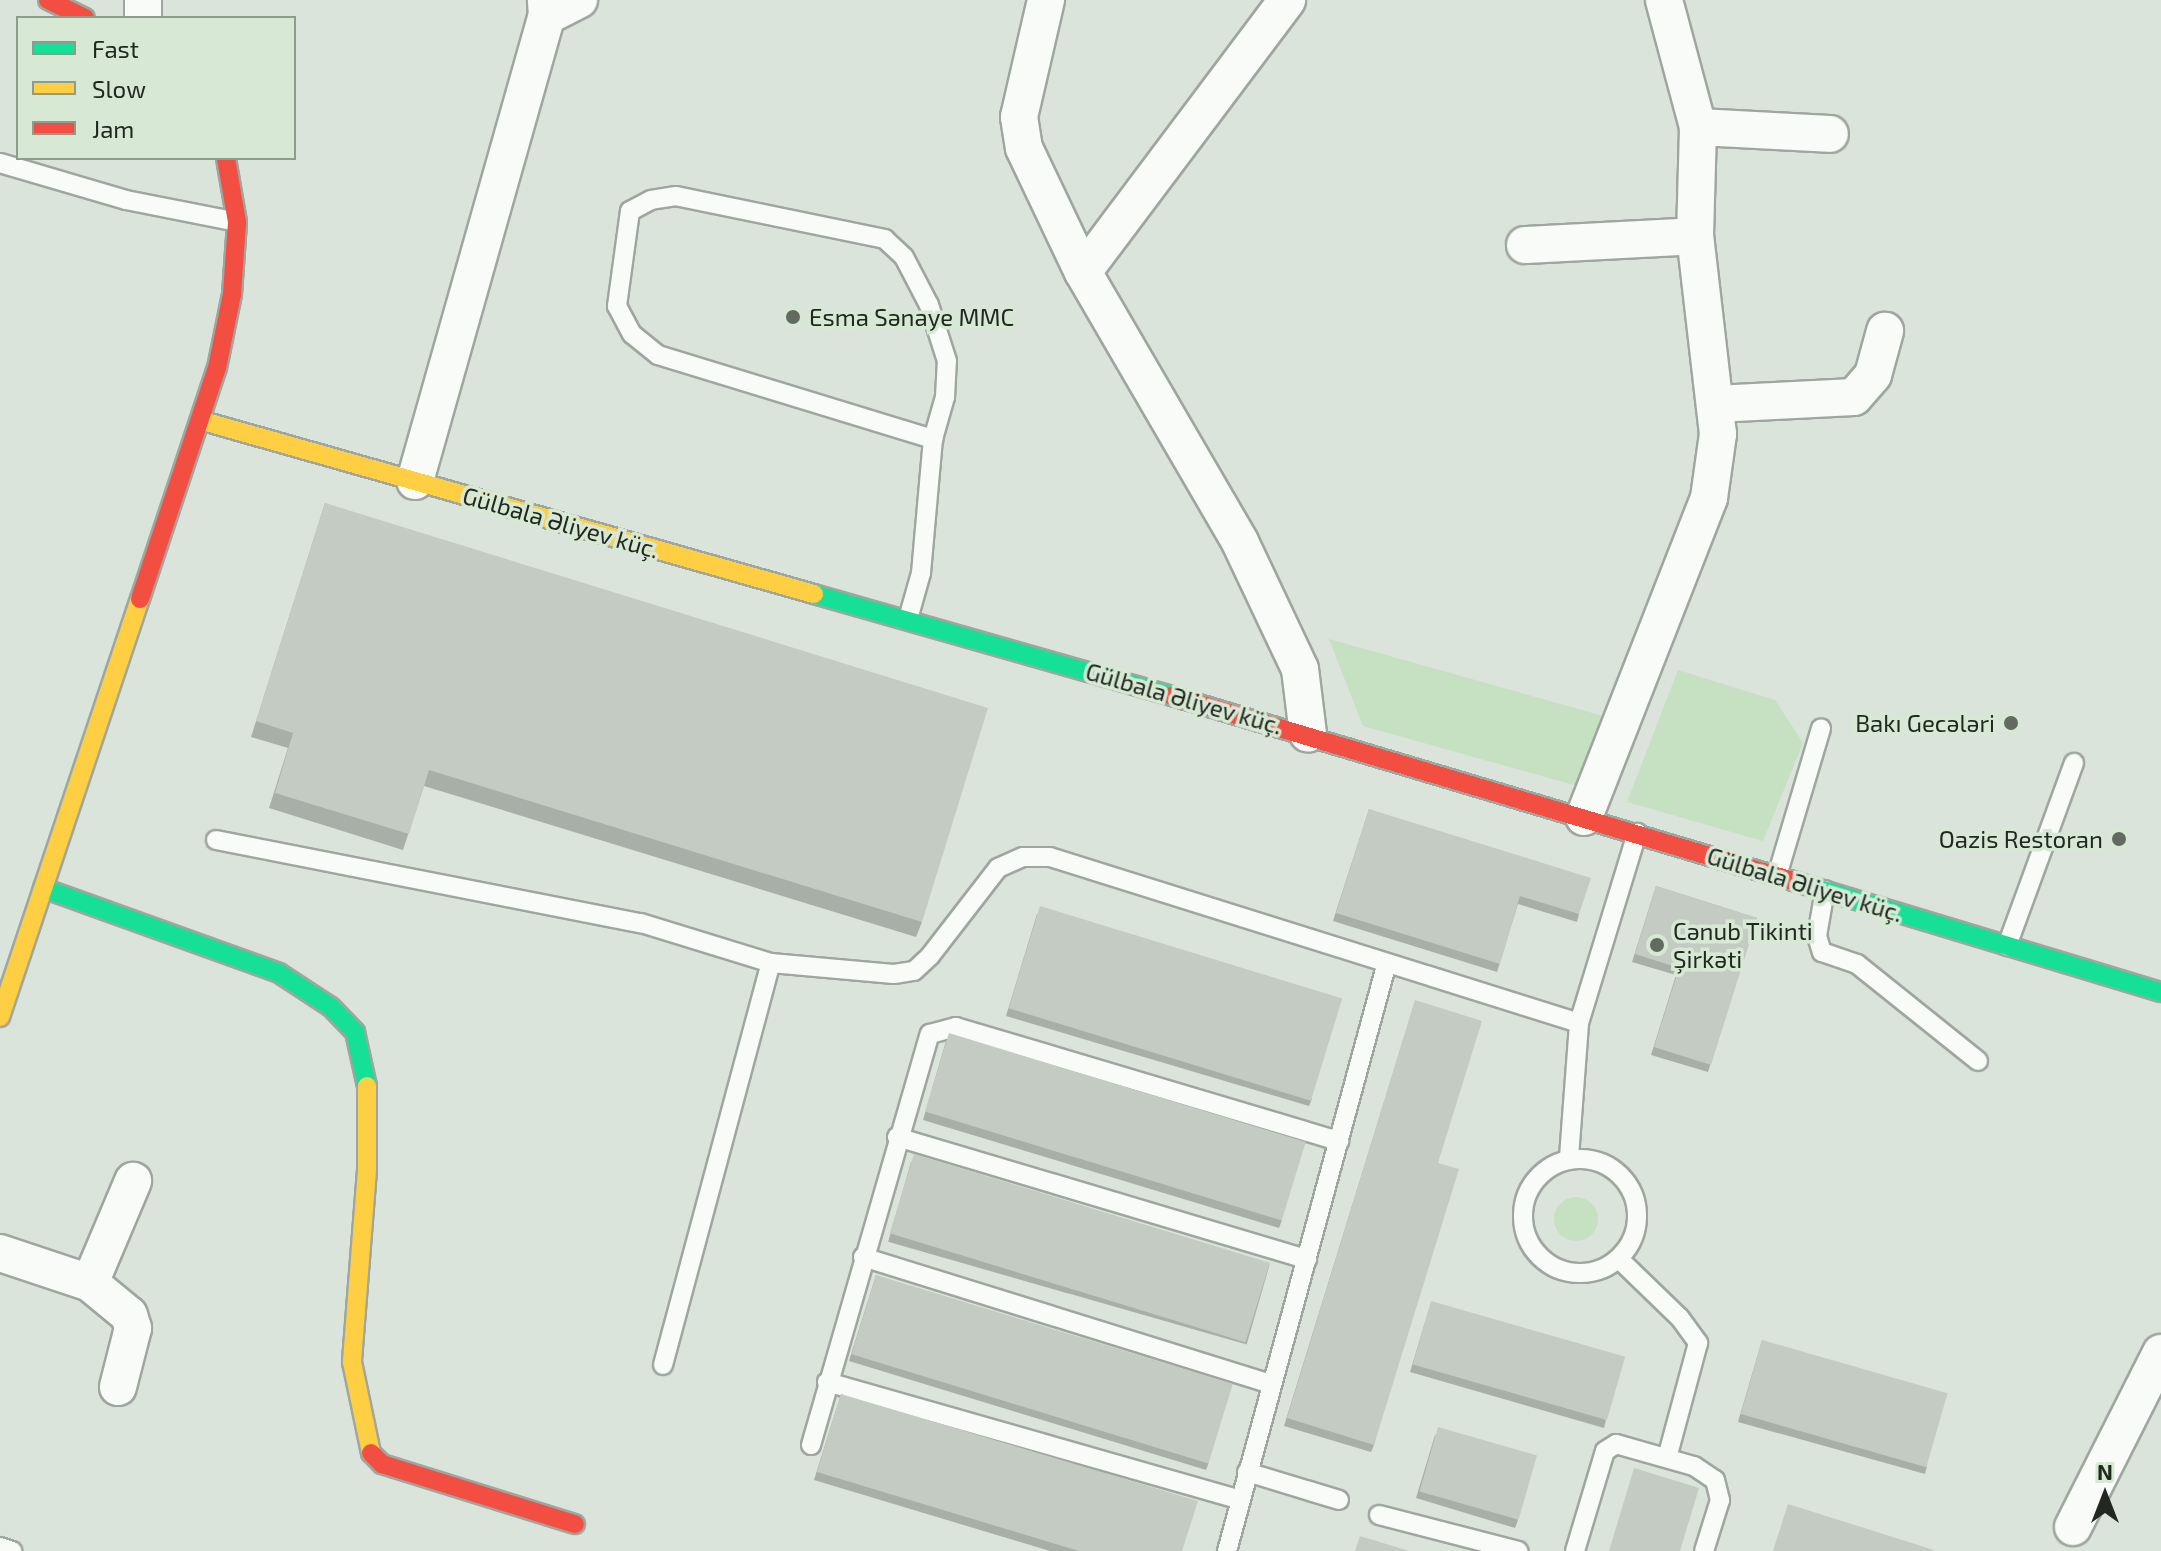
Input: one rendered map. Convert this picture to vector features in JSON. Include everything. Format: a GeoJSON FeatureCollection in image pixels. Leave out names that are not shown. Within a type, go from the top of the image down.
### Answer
{"type":"FeatureCollection","features":[{"type":"Feature","properties":{"kind":"street"},"geometry":{"type":"LineString","coordinates":[[48,0],[81,16]]}},
{"type":"Feature","properties":{"kind":"street"},"geometry":{"type":"LineString","coordinates":[[415,481],[546,8],[579,0]]}},
{"type":"Feature","properties":{"kind":"street"},"geometry":{"type":"LineString","coordinates":[[1046,0],[1019,117],[1036,177],[1083,272],[1240,542],[1300,669],[1308,734]]}},
{"type":"Feature","properties":{"kind":"street"},"geometry":{"type":"LineString","coordinates":[[1083,272],[1287,0]]}},
{"type":"Feature","properties":{"kind":"street"},"geometry":{"type":"LineString","coordinates":[[1584,817],[1709,498],[1718,434],[1695,236],[1698,127],[1664,0]]}},
{"type":"Feature","properties":{"kind":"street"},"geometry":{"type":"LineString","coordinates":[[1698,127],[1830,134]]}},
{"type":"Feature","properties":{"kind":"street"},"geometry":{"type":"LineString","coordinates":[[0,1017],[203,421],[232,294],[237,222],[226,160]]}},
{"type":"Feature","properties":{"kind":"street"},"geometry":{"type":"LineString","coordinates":[[1525,245],[1695,236]]}},
{"type":"Feature","properties":{"kind":"street"},"geometry":{"type":"LineString","coordinates":[[1715,404],[1854,397],[1873,375],[1885,331]]}},
{"type":"Feature","properties":{"kind":"street","name":"Gülbala Əliyev küç."},"geometry":{"type":"LineString","coordinates":[[203,421],[1308,734],[2161,992]]}},
{"type":"Feature","properties":{"kind":"street"},"geometry":{"type":"LineString","coordinates":[[43,888],[279,973],[331,1007],[355,1032],[367,1068],[367,1170],[352,1362],[367,1449],[382,1464],[575,1524]]}},
{"type":"Feature","properties":{"kind":"street"},"geometry":{"type":"LineString","coordinates":[[90,1283],[133,1181]]}},
{"type":"Feature","properties":{"kind":"street"},"geometry":{"type":"LineString","coordinates":[[0,1253],[90,1283],[129,1315],[133,1328],[118,1387]]}},
{"type":"Feature","properties":{"kind":"street"},"geometry":{"type":"LineString","coordinates":[[2073,1527],[2161,1353]]}},
{"type":"Feature","properties":{"kind":"lane"},"geometry":{"type":"LineString","coordinates":[[0,163],[126,200],[237,222]]}},
{"type":"Feature","properties":{"kind":"lane"},"geometry":{"type":"LineString","coordinates":[[908,619],[921,573],[933,439],[945,397],[947,361],[929,305],[904,257],[885,239],[676,196],[630,211],[617,306],[632,334],[658,355],[933,439]]}},
{"type":"Feature","properties":{"kind":"lane"},"geometry":{"type":"LineString","coordinates":[[1777,876],[1821,728]]}},
{"type":"Feature","properties":{"kind":"lane"},"geometry":{"type":"LineString","coordinates":[[2007,946],[2074,763]]}},
{"type":"Feature","properties":{"kind":"lane"},"geometry":{"type":"LineString","coordinates":[[1569,1157],[1579,1023],[1637,833]]}},
{"type":"Feature","properties":{"kind":"lane"},"geometry":{"type":"LineString","coordinates":[[216,840],[641,923],[771,963],[894,974],[914,971],[998,868],[1023,857],[1050,857],[1386,966],[1579,1023]]}},
{"type":"Feature","properties":{"kind":"lane"},"geometry":{"type":"LineString","coordinates":[[1825,890],[1817,936],[1822,952],[1857,964],[1978,1061]]}},
{"type":"Feature","properties":{"kind":"lane"},"geometry":{"type":"LineString","coordinates":[[663,1365],[771,963]]}},
{"type":"Feature","properties":{"kind":"lane"},"geometry":{"type":"LineString","coordinates":[[1227,1551],[1386,966]]}},
{"type":"Feature","properties":{"kind":"lane"},"geometry":{"type":"LineString","coordinates":[[811,1445],[897,1137],[930,1034],[956,1027],[1339,1141]]}},
{"type":"Feature","properties":{"kind":"lane"},"geometry":{"type":"LineString","coordinates":[[897,1137],[1307,1259]]}},
{"type":"Feature","properties":{"kind":"lane"},"geometry":{"type":"LineString","coordinates":[[1569,1157],[1618,1169],[1640,1214],[1620,1260],[1580,1276],[1540,1259],[1521,1221],[1532,1180],[1569,1157]]}},
{"type":"Feature","properties":{"kind":"lane"},"geometry":{"type":"LineString","coordinates":[[863,1257],[1272,1384]]}},
{"type":"Feature","properties":{"kind":"lane"},"geometry":{"type":"LineString","coordinates":[[1620,1260],[1698,1343],[1667,1458]]}},
{"type":"Feature","properties":{"kind":"lane"},"geometry":{"type":"LineString","coordinates":[[827,1382],[1241,1500]]}},
{"type":"Feature","properties":{"kind":"lane"},"geometry":{"type":"LineString","coordinates":[[1575,1551],[1605,1451],[1616,1444],[1694,1466],[1715,1480],[1720,1500],[1704,1551]]}},
{"type":"Feature","properties":{"kind":"lane"},"geometry":{"type":"LineString","coordinates":[[1247,1472],[1339,1500]]}},
{"type":"Feature","properties":{"kind":"lane"},"geometry":{"type":"LineString","coordinates":[[1379,1515],[1518,1551]]}},
{"type":"Feature","properties":{"kind":"lane"},"geometry":{"type":"LineString","coordinates":[[0,1547],[12,1551]]}},
{"type":"Feature","properties":{"kind":"green space"},"geometry":{"type":"Polygon","coordinates":[[[1329,639],[1607,717],[1581,787],[1363,726],[1329,639]]]}},
{"type":"Feature","properties":{"kind":"green space"},"geometry":{"type":"Polygon","coordinates":[[[1678,670],[1775,700],[1803,743],[1763,841],[1627,802],[1678,670]]]}},
{"type":"Feature","properties":{"kind":"green space"},"geometry":{"type":"Polygon","coordinates":[[[1576,1197],[1592,1203],[1598,1219],[1592,1235],[1576,1241],[1560,1235],[1554,1219],[1560,1203],[1576,1197]]]}},
{"type":"Feature","properties":{"kind":"building"},"geometry":{"type":"Polygon","coordinates":[[[325,503],[988,708],[922,922],[429,770],[409,834],[275,793],[293,733],[256,721],[325,503]]]}},
{"type":"Feature","properties":{"kind":"building"},"geometry":{"type":"Polygon","coordinates":[[[1369,809],[1591,878],[1579,914],[1520,896],[1500,964],[1336,913],[1369,809]]]}},
{"type":"Feature","properties":{"kind":"building"},"geometry":{"type":"Polygon","coordinates":[[[1656,886],[1757,918],[1711,1065],[1654,1047],[1679,968],[1635,954],[1656,886]]]}},
{"type":"Feature","properties":{"kind":"building"},"geometry":{"type":"Polygon","coordinates":[[[1040,906],[1342,998],[1311,1101],[1009,1008],[1040,906]]]}},
{"type":"Feature","properties":{"kind":"building"},"geometry":{"type":"Polygon","coordinates":[[[1415,1000],[1482,1021],[1438,1163],[1459,1169],[1374,1445],[1287,1418],[1415,1000]]]}},
{"type":"Feature","properties":{"kind":"building"},"geometry":{"type":"Polygon","coordinates":[[[949,1033],[1306,1142],[1282,1220],[925,1111],[949,1033]]]}},
{"type":"Feature","properties":{"kind":"building"},"geometry":{"type":"Polygon","coordinates":[[[914,1154],[1270,1263],[1245,1342],[890,1233],[914,1154]]]}},
{"type":"Feature","properties":{"kind":"building"},"geometry":{"type":"Polygon","coordinates":[[[876,1275],[1233,1384],[1208,1463],[852,1354],[876,1275]]]}},
{"type":"Feature","properties":{"kind":"building"},"geometry":{"type":"Polygon","coordinates":[[[1431,1301],[1625,1357],[1607,1420],[1413,1364],[1431,1301]]]}},
{"type":"Feature","properties":{"kind":"building"},"geometry":{"type":"Polygon","coordinates":[[[1762,1340],[1948,1393],[1926,1467],[1741,1414],[1762,1340]]]}},
{"type":"Feature","properties":{"kind":"building"},"geometry":{"type":"Polygon","coordinates":[[[841,1394],[1198,1501],[1182,1551],[1079,1551],[817,1472],[841,1394]]]}},
{"type":"Feature","properties":{"kind":"building"},"geometry":{"type":"Polygon","coordinates":[[[1438,1427],[1537,1455],[1519,1520],[1420,1491],[1438,1427]]]}},
{"type":"Feature","properties":{"kind":"building"},"geometry":{"type":"Polygon","coordinates":[[[1634,1468],[1699,1488],[1680,1551],[1609,1551],[1634,1468]]]}},
{"type":"Feature","properties":{"kind":"building"},"geometry":{"type":"Polygon","coordinates":[[[1788,1504],[1934,1550],[1773,1551],[1788,1504]]]}},
{"type":"Feature","properties":{"kind":"building"},"geometry":{"type":"Polygon","coordinates":[[[1360,1536],[1409,1551],[1355,1551],[1360,1536]]]}},
{"type":"Feature","properties":{"kind":"traffic: fast"},"geometry":{"type":"LineString","coordinates":[[814,594],[1172,696]]}},
{"type":"Feature","properties":{"kind":"traffic: fast"},"geometry":{"type":"LineString","coordinates":[[1793,881],[2161,992]]}},
{"type":"Feature","properties":{"kind":"traffic: fast"},"geometry":{"type":"LineString","coordinates":[[43,888],[279,973],[331,1007],[355,1032],[367,1086]]}},
{"type":"Feature","properties":{"kind":"traffic: slow"},"geometry":{"type":"LineString","coordinates":[[203,421],[814,594]]}},
{"type":"Feature","properties":{"kind":"traffic: slow"},"geometry":{"type":"LineString","coordinates":[[0,1017],[140,599]]}},
{"type":"Feature","properties":{"kind":"traffic: slow"},"geometry":{"type":"LineString","coordinates":[[367,1086],[367,1170],[352,1362],[371,1453]]}},
{"type":"Feature","properties":{"kind":"traffic: jam"},"geometry":{"type":"LineString","coordinates":[[48,0],[81,16]]}},
{"type":"Feature","properties":{"kind":"traffic: jam"},"geometry":{"type":"LineString","coordinates":[[140,599],[217,368],[232,294],[237,222],[226,160]]}},
{"type":"Feature","properties":{"kind":"traffic: jam"},"geometry":{"type":"LineString","coordinates":[[1172,696],[1793,881]]}},
{"type":"Feature","properties":{"kind":"traffic: jam"},"geometry":{"type":"LineString","coordinates":[[371,1453],[382,1464],[575,1524]]}},
{"type":"Feature","properties":{"kind":"place","name":"Esma Sənaye MMC"},"geometry":{"type":"Point","coordinates":[793,317]}},
{"type":"Feature","properties":{"kind":"place","name":"Bakı Gecələri"},"geometry":{"type":"Point","coordinates":[2011,723]}},
{"type":"Feature","properties":{"kind":"place","name":"Oazis Restoran"},"geometry":{"type":"Point","coordinates":[2119,839]}},
{"type":"Feature","properties":{"kind":"place","name":"Cənub Tikinti Şirkəti"},"geometry":{"type":"Point","coordinates":[1657,945]}}]}
